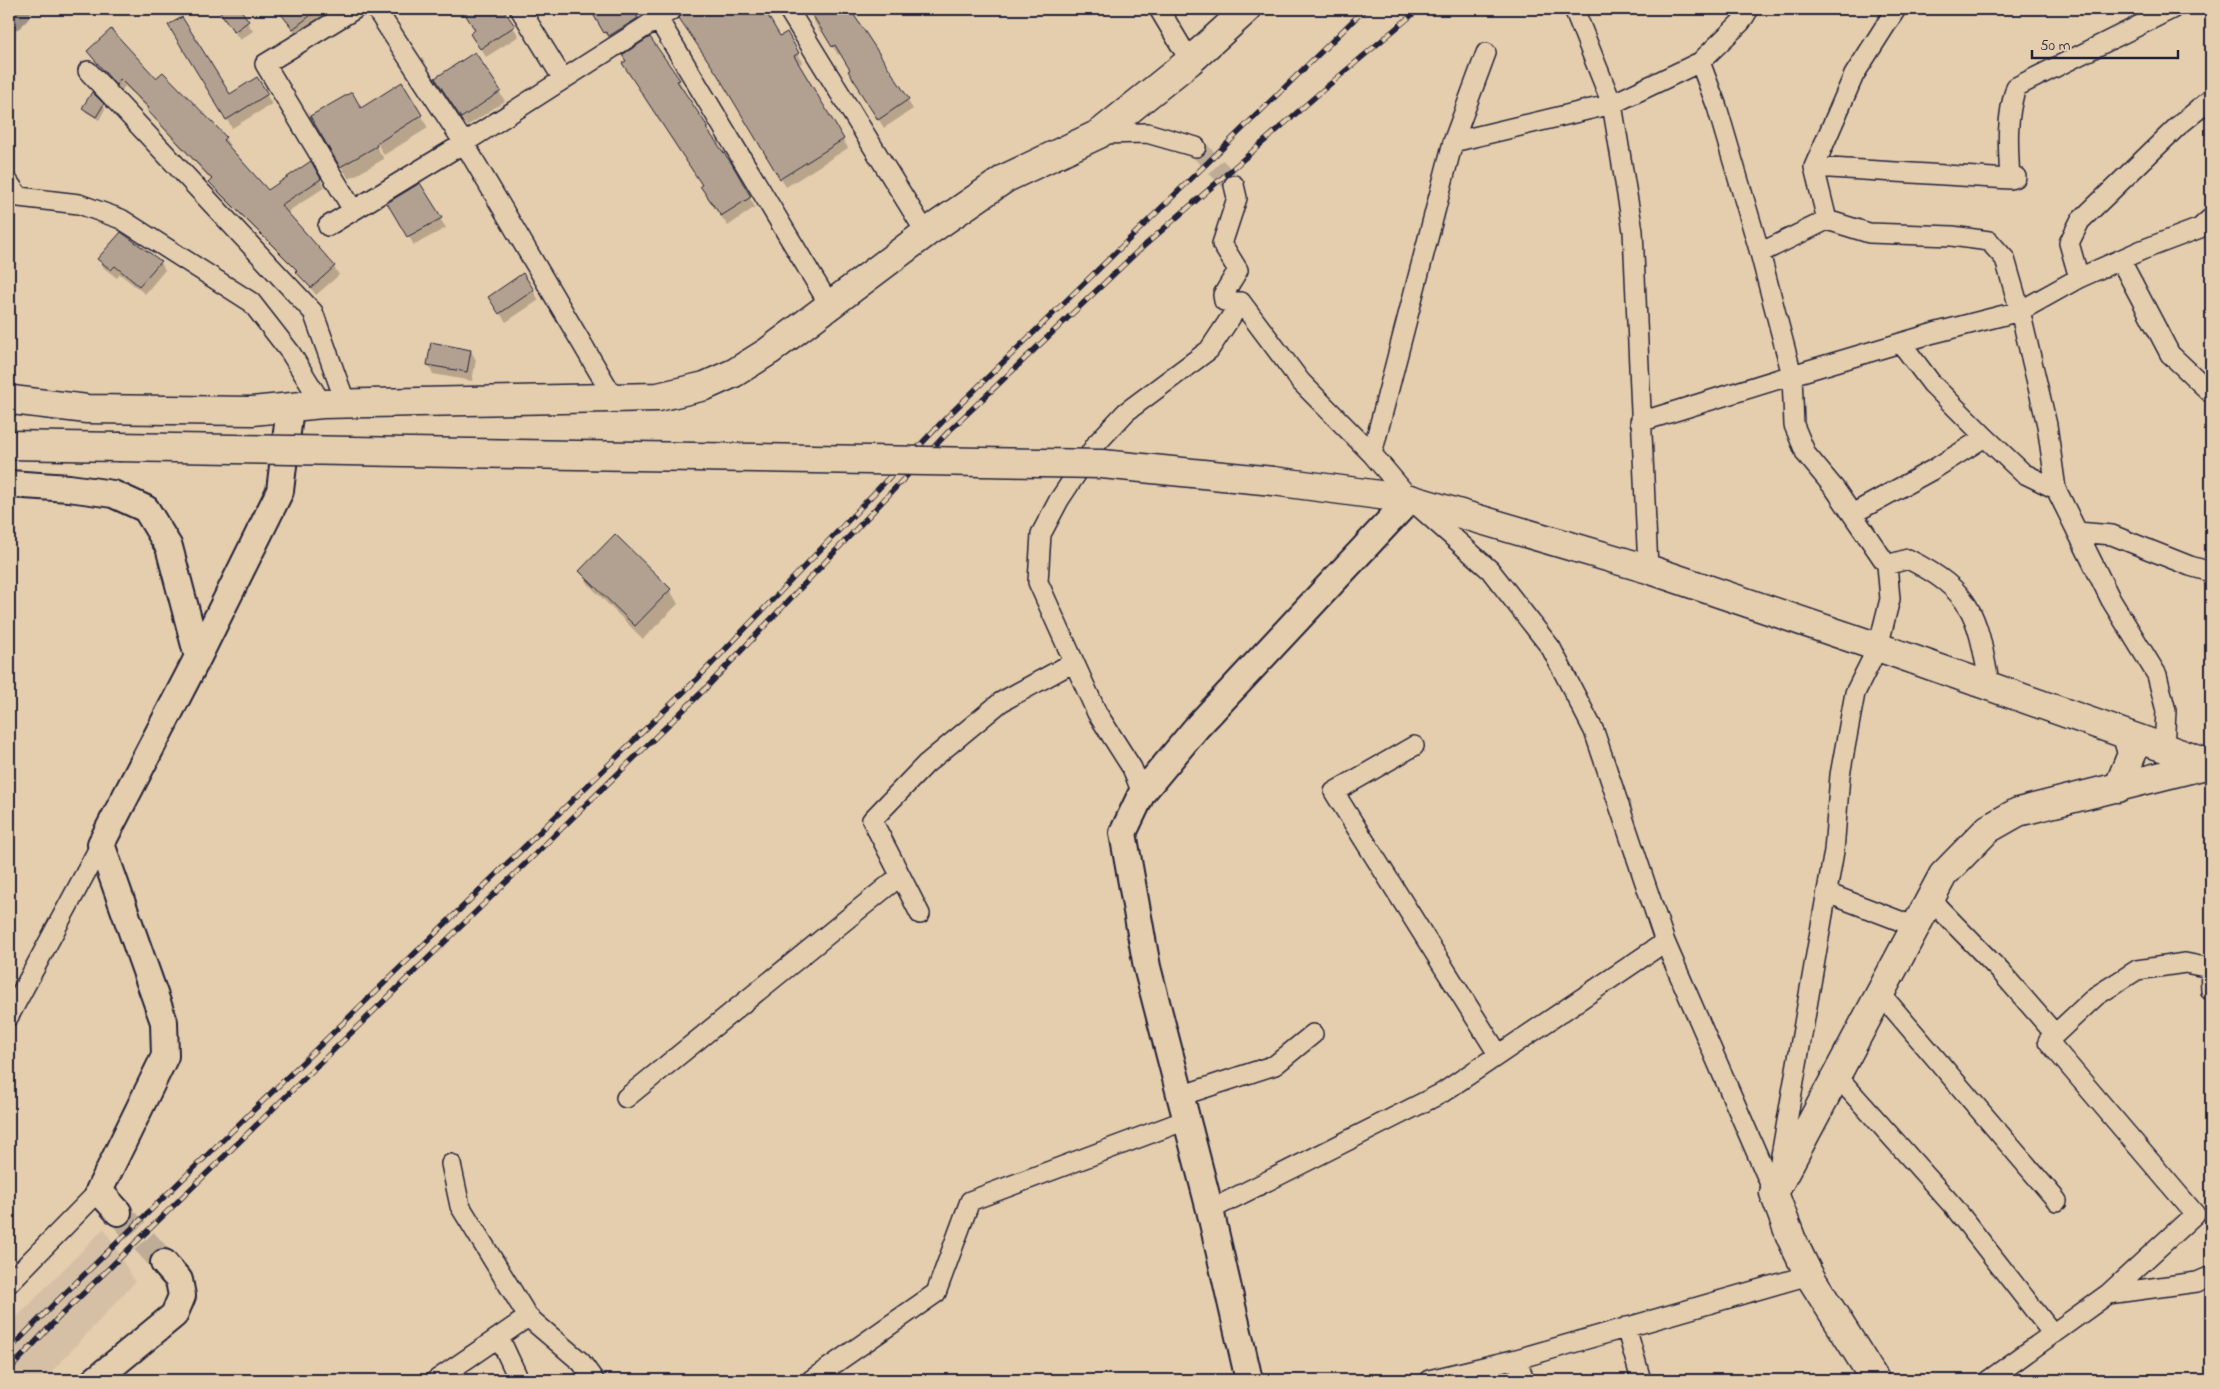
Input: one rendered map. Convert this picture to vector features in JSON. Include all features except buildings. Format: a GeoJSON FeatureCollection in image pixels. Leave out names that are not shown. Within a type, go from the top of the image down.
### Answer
{"type":"FeatureCollection","features":[{"type":"Feature","properties":{"kind":"main road"},"geometry":{"type":"LineString","coordinates":[[9,402],[12,400],[88,409],[252,410],[334,404],[658,397],[705,386],[734,373],[769,351],[829,304],[1006,178],[1098,134],[1190,61],[1247,9]]}},
{"type":"Feature","properties":{"kind":"main road"},"geometry":{"type":"LineString","coordinates":[[9,445],[1102,464],[1273,481],[1410,499],[1648,569],[1878,647],[2211,765]]}},
{"type":"Feature","properties":{"kind":"main road"},"geometry":{"type":"LineString","coordinates":[[2118,788],[2132,754],[2127,735]]}},
{"type":"Feature","properties":{"kind":"main road"},"geometry":{"type":"LineString","coordinates":[[1875,1380],[1809,1275],[1791,1238],[1774,1193],[1930,899],[1944,875],[1988,829],[2018,812],[2211,765]]}},
{"type":"Feature","properties":{"kind":"street"},"geometry":{"type":"LineString","coordinates":[[353,210],[265,64],[355,9]]}},
{"type":"Feature","properties":{"kind":"street"},"geometry":{"type":"LineString","coordinates":[[376,9],[464,143],[614,398]]}},
{"type":"Feature","properties":{"kind":"street"},"geometry":{"type":"LineString","coordinates":[[520,9],[563,79]]}},
{"type":"Feature","properties":{"kind":"street"},"geometry":{"type":"LineString","coordinates":[[788,9],[926,234]]}},
{"type":"Feature","properties":{"kind":"street"},"geometry":{"type":"LineString","coordinates":[[1158,9],[1190,61]]}},
{"type":"Feature","properties":{"kind":"street"},"geometry":{"type":"LineString","coordinates":[[1574,9],[1612,104],[1633,230],[1648,569]]}},
{"type":"Feature","properties":{"kind":"street"},"geometry":{"type":"LineString","coordinates":[[1453,142],[1612,104],[1700,62],[1741,22],[1749,9]]}},
{"type":"Feature","properties":{"kind":"street"},"geometry":{"type":"LineString","coordinates":[[1827,220],[1814,167],[1854,75],[1896,9]]}},
{"type":"Feature","properties":{"kind":"street"},"geometry":{"type":"LineString","coordinates":[[1814,167],[2013,178],[2007,129],[2016,87],[2172,9]]}},
{"type":"Feature","properties":{"kind":"street"},"geometry":{"type":"LineString","coordinates":[[328,226],[464,143],[563,79],[661,12],[829,304]]}},
{"type":"Feature","properties":{"kind":"street"},"geometry":{"type":"LineString","coordinates":[[1372,454],[1453,142],[1486,53]]}},
{"type":"Feature","properties":{"kind":"street"},"geometry":{"type":"LineString","coordinates":[[1700,62],[1717,107],[1760,253],[1792,374],[1794,425],[1806,454],[1852,514],[1887,565],[1890,599],[1878,647],[1855,693],[1840,775],[1834,851],[1774,1193]]}},
{"type":"Feature","properties":{"kind":"street"},"geometry":{"type":"LineString","coordinates":[[88,70],[313,312],[334,404]]}},
{"type":"Feature","properties":{"kind":"street"},"geometry":{"type":"LineString","coordinates":[[2079,278],[2069,242],[2080,220],[2178,126],[2211,99]]}},
{"type":"Feature","properties":{"kind":"street"},"geometry":{"type":"LineString","coordinates":[[1098,134],[1147,133],[1196,147]]}},
{"type":"Feature","properties":{"kind":"street"},"geometry":{"type":"LineString","coordinates":[[9,183],[19,197],[78,204],[121,219],[250,302],[334,404]]}},
{"type":"Feature","properties":{"kind":"street"},"geometry":{"type":"LineString","coordinates":[[1234,185],[1237,198],[1222,244],[1238,270],[1223,295],[1224,301],[1241,302],[1301,382],[1372,454],[1410,499],[1490,570],[1551,648],[1594,731],[1666,942],[1774,1193]]}},
{"type":"Feature","properties":{"kind":"street"},"geometry":{"type":"LineString","coordinates":[[1640,422],[1792,374],[2020,311],[2079,278],[2142,250],[2200,228],[2211,218]]}},
{"type":"Feature","properties":{"kind":"street"},"geometry":{"type":"LineString","coordinates":[[1760,253],[1827,220],[1869,233],[1952,236],[1989,241],[2005,259],[2020,311],[2047,424],[2056,489],[2111,600],[2157,675],[2166,711],[2164,748]]}},
{"type":"Feature","properties":{"kind":"street"},"geometry":{"type":"LineString","coordinates":[[2121,260],[2170,354],[2211,392]]}},
{"type":"Feature","properties":{"kind":"street"},"geometry":{"type":"LineString","coordinates":[[1142,793],[1132,768],[1096,713],[1038,582],[1041,534],[1059,500],[1097,443],[1126,412],[1210,350],[1241,302]]}},
{"type":"Feature","properties":{"kind":"street"},"geometry":{"type":"LineString","coordinates":[[1900,343],[1932,384],[2023,473],[2056,489]]}},
{"type":"Feature","properties":{"kind":"street"},"geometry":{"type":"LineString","coordinates":[[9,1016],[198,657],[280,491],[290,407]]}},
{"type":"Feature","properties":{"kind":"street"},"geometry":{"type":"LineString","coordinates":[[1852,514],[1934,469],[1985,437]]}},
{"type":"Feature","properties":{"kind":"street"},"geometry":{"type":"LineString","coordinates":[[9,484],[69,488],[113,494],[146,509],[169,547],[198,657]]}},
{"type":"Feature","properties":{"kind":"street"},"geometry":{"type":"LineString","coordinates":[[1249,1380],[1210,1210],[1147,966],[1123,833],[1142,793],[1196,727],[1410,499]]}},
{"type":"Feature","properties":{"kind":"street"},"geometry":{"type":"LineString","coordinates":[[2077,532],[2112,536],[2190,566],[2211,572]]}},
{"type":"Feature","properties":{"kind":"street"},"geometry":{"type":"LineString","coordinates":[[1887,565],[1908,559],[1954,586],[1969,607],[1979,628],[1990,687]]}},
{"type":"Feature","properties":{"kind":"street"},"geometry":{"type":"LineString","coordinates":[[920,914],[872,820],[926,764],[1001,702],[1074,662]]}},
{"type":"Feature","properties":{"kind":"street"},"geometry":{"type":"LineString","coordinates":[[1414,746],[1334,792],[1498,1054]]}},
{"type":"Feature","properties":{"kind":"street"},"geometry":{"type":"LineString","coordinates":[[9,1283],[99,1191],[164,1056],[164,1022],[101,844]]}},
{"type":"Feature","properties":{"kind":"street"},"geometry":{"type":"LineString","coordinates":[[626,1098],[900,876]]}},
{"type":"Feature","properties":{"kind":"street"},"geometry":{"type":"LineString","coordinates":[[1827,893],[1916,927]]}},
{"type":"Feature","properties":{"kind":"street"},"geometry":{"type":"LineString","coordinates":[[1930,899],[2001,972],[2055,1034]]}},
{"type":"Feature","properties":{"kind":"street"},"geometry":{"type":"LineString","coordinates":[[1210,1210],[1442,1093],[1666,942]]}},
{"type":"Feature","properties":{"kind":"street"},"geometry":{"type":"LineString","coordinates":[[1989,1380],[2108,1294],[2195,1214],[2048,1041],[2096,996],[2137,970],[2185,963],[2211,967],[2211,991]]}},
{"type":"Feature","properties":{"kind":"street"},"geometry":{"type":"LineString","coordinates":[[1880,993],[2057,1201]]}},
{"type":"Feature","properties":{"kind":"street"},"geometry":{"type":"LineString","coordinates":[[811,1380],[936,1293],[970,1201],[1183,1108],[1275,1065],[1312,1034]]}},
{"type":"Feature","properties":{"kind":"street"},"geometry":{"type":"LineString","coordinates":[[1837,1076],[1954,1208],[2053,1334]]}},
{"type":"Feature","properties":{"kind":"street"},"geometry":{"type":"LineString","coordinates":[[451,1164],[460,1206],[528,1317],[581,1362],[594,1380]]}},
{"type":"Feature","properties":{"kind":"street"},"geometry":{"type":"LineString","coordinates":[[99,1191],[118,1212]]}},
{"type":"Feature","properties":{"kind":"street"},"geometry":{"type":"LineString","coordinates":[[95,1380],[174,1315],[182,1296],[179,1280],[164,1262]]}},
{"type":"Feature","properties":{"kind":"street"},"geometry":{"type":"LineString","coordinates":[[1429,1380],[1518,1359],[1809,1275]]}},
{"type":"Feature","properties":{"kind":"street"},"geometry":{"type":"LineString","coordinates":[[2108,1294],[2197,1282],[2211,1276]]}},
{"type":"Feature","properties":{"kind":"street"},"geometry":{"type":"LineString","coordinates":[[436,1380],[528,1317]]}},
{"type":"Feature","properties":{"kind":"street"},"geometry":{"type":"LineString","coordinates":[[1626,1327],[1641,1380]]}},
{"type":"Feature","properties":{"kind":"street"},"geometry":{"type":"LineString","coordinates":[[499,1337],[519,1380]]}},
{"type":"Feature","properties":{"kind":"street"},"geometry":{"type":"LineString","coordinates":[[1518,1359],[1524,1380]]}},
{"type":"Feature","properties":{"kind":"shaded area"},"geometry":{"type":"Polygon","coordinates":[[[104,1228],[135,1282],[44,1380],[9,1380],[9,1325],[104,1228]]]}},
{"type":"Feature","properties":{"kind":"waterway"},"geometry":{"type":"LineString","coordinates":[[9,14],[14,9]]}},
{"type":"Feature","properties":{"kind":"tunnel"},"geometry":{"type":"LineString","coordinates":[[1196,147],[1234,185]]}},
{"type":"Feature","properties":{"kind":"tunnel"},"geometry":{"type":"LineString","coordinates":[[118,1212],[164,1263]]}},
{"type":"Feature","properties":{"kind":"railway"},"geometry":{"type":"LineString","coordinates":[[9,1350],[697,679],[943,421],[1365,9]]}},
{"type":"Feature","properties":{"kind":"railway"},"geometry":{"type":"LineString","coordinates":[[9,1370],[60,1316],[705,689],[950,430],[1136,253],[1419,9]]}}]}
